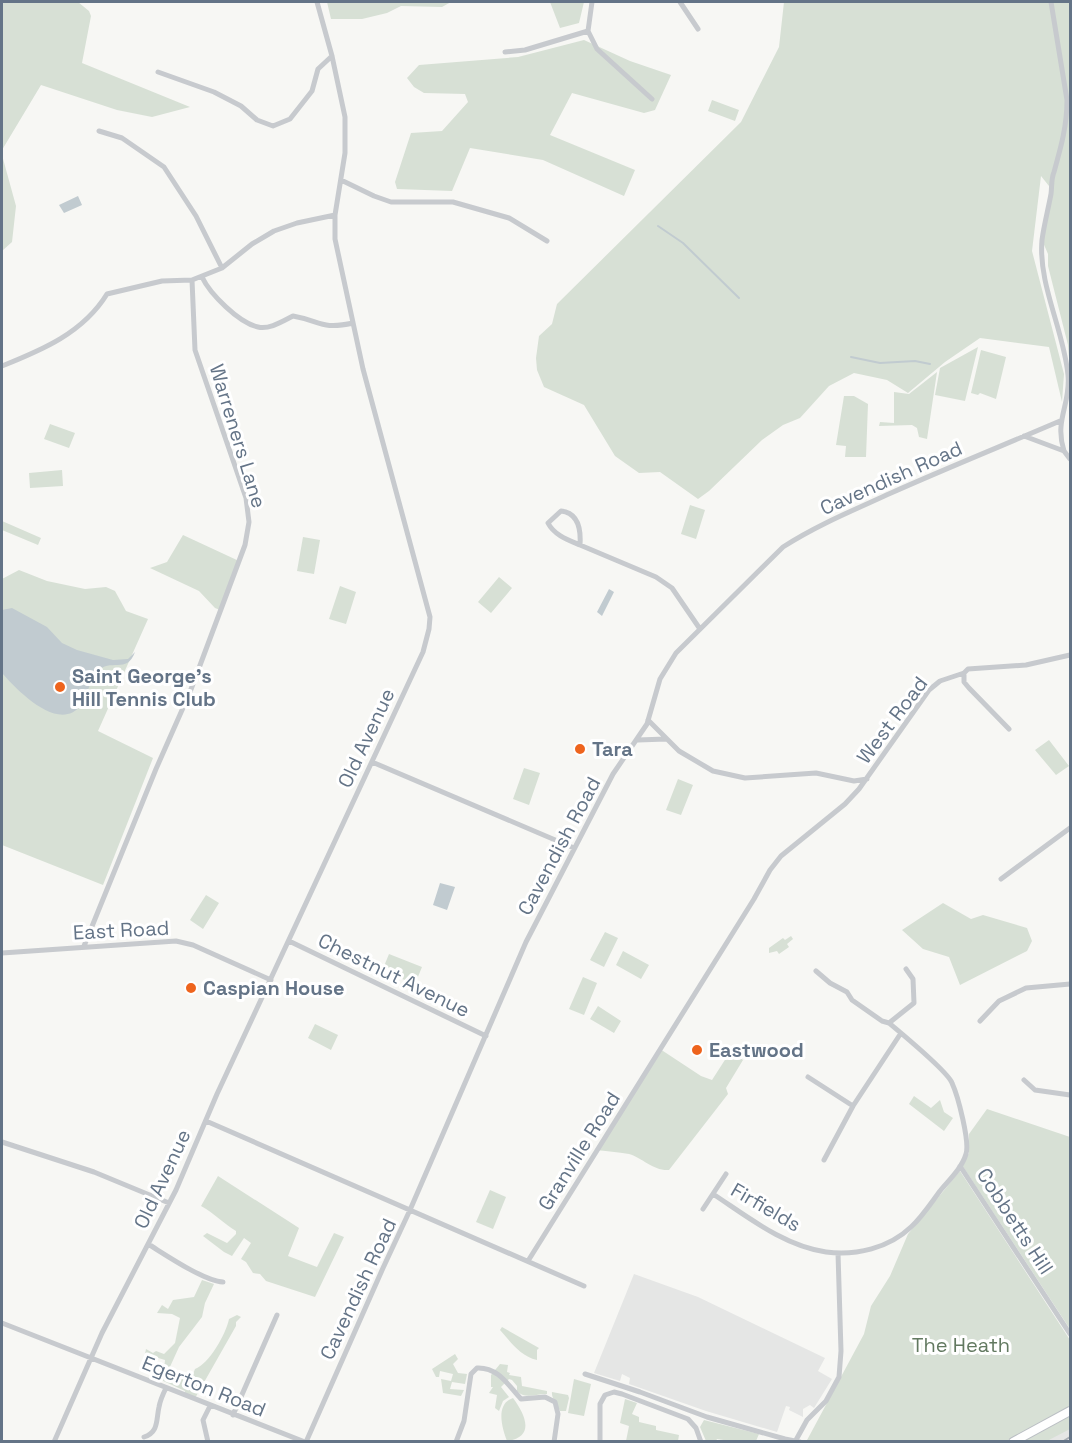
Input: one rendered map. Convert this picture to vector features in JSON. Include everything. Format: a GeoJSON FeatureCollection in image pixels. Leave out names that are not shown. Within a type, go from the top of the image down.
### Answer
{"type":"FeatureCollection","features":[{"type":"Feature","properties":{"kind":"main road"},"geometry":{"type":"LineString","coordinates":[[1013,1442],[1071,1411]]}},
{"type":"Feature","properties":{"kind":"street","name":"Old Avenue"},"geometry":{"type":"LineString","coordinates":[[54,1442],[92,1357],[169,1203],[217,1094],[423,652],[429,629],[430,617],[363,369],[335,239],[335,215],[345,153],[345,117],[317,2]]}},
{"type":"Feature","properties":{"kind":"street"},"geometry":{"type":"LineString","coordinates":[[592,2],[588,31],[597,49],[652,99]]}},
{"type":"Feature","properties":{"kind":"street"},"geometry":{"type":"LineString","coordinates":[[680,2],[698,29]]}},
{"type":"Feature","properties":{"kind":"street"},"geometry":{"type":"LineString","coordinates":[[1051,2],[1067,100],[1065,134],[1053,173],[1042,240],[1047,287],[1068,374],[1067,399],[1060,421],[1060,438],[1064,451],[1071,459]]}},
{"type":"Feature","properties":{"kind":"street"},"geometry":{"type":"LineString","coordinates":[[505,52],[525,50],[588,31]]}},
{"type":"Feature","properties":{"kind":"street"},"geometry":{"type":"LineString","coordinates":[[158,72],[214,92],[241,106],[257,120],[273,126],[290,119],[312,91],[318,69],[332,56]]}},
{"type":"Feature","properties":{"kind":"street"},"geometry":{"type":"LineString","coordinates":[[99,130],[122,138],[164,167],[196,216],[222,268]]}},
{"type":"Feature","properties":{"kind":"street"},"geometry":{"type":"LineString","coordinates":[[341,180],[391,202],[453,202],[509,218],[547,241]]}},
{"type":"Feature","properties":{"kind":"street"},"geometry":{"type":"LineString","coordinates":[[2,366],[66,336],[94,312],[107,294],[162,281],[192,280],[202,277],[222,268],[252,244],[274,231],[297,223],[335,215]]}},
{"type":"Feature","properties":{"kind":"street"},"geometry":{"type":"LineString","coordinates":[[202,277],[206,286],[229,309],[242,319],[259,327],[267,327],[293,316],[325,326],[334,327],[353,323]]}},
{"type":"Feature","properties":{"kind":"street","name":"Warreners Lane"},"geometry":{"type":"LineString","coordinates":[[84,946],[204,657],[244,545],[249,522],[246,498],[195,350],[192,280]]}},
{"type":"Feature","properties":{"kind":"street","name":"Cavendish Road"},"geometry":{"type":"LineString","coordinates":[[306,1442],[526,942],[613,774],[638,740],[648,720],[657,688],[676,653],[783,547],[842,515],[1060,421]]}},
{"type":"Feature","properties":{"kind":"street"},"geometry":{"type":"LineString","coordinates":[[1024,436],[1064,451]]}},
{"type":"Feature","properties":{"kind":"street"},"geometry":{"type":"LineString","coordinates":[[580,545],[580,526],[570,513],[561,512],[548,523],[549,527],[560,536],[580,545],[656,577],[672,588],[700,629]]}},
{"type":"Feature","properties":{"kind":"street","name":"West Road"},"geometry":{"type":"LineString","coordinates":[[648,720],[679,751],[700,765],[724,775],[745,777],[816,773],[854,781],[867,779],[929,690],[940,681],[964,673],[968,669],[1026,665],[1071,656]]}},
{"type":"Feature","properties":{"kind":"street"},"geometry":{"type":"LineString","coordinates":[[964,673],[964,682],[1009,729]]}},
{"type":"Feature","properties":{"kind":"street"},"geometry":{"type":"LineString","coordinates":[[638,740],[666,739]]}},
{"type":"Feature","properties":{"kind":"street"},"geometry":{"type":"LineString","coordinates":[[372,762],[574,848]]}},
{"type":"Feature","properties":{"kind":"street","name":"Granville Road"},"geometry":{"type":"LineString","coordinates":[[528,1261],[770,870],[781,856],[845,804],[867,779]]}},
{"type":"Feature","properties":{"kind":"street"},"geometry":{"type":"LineString","coordinates":[[1001,879],[1071,828]]}},
{"type":"Feature","properties":{"kind":"street","name":"East Road"},"geometry":{"type":"LineString","coordinates":[[2,952],[176,941],[193,945],[271,980]]}},
{"type":"Feature","properties":{"kind":"street","name":"Chestnut Avenue"},"geometry":{"type":"LineString","coordinates":[[289,941],[486,1036]]}},
{"type":"Feature","properties":{"kind":"street"},"geometry":{"type":"LineString","coordinates":[[889,1023],[914,1003],[913,979],[908,971],[916,970]]}},
{"type":"Feature","properties":{"kind":"street","name":"Cobbetts Hill"},"geometry":{"type":"LineString","coordinates":[[816,971],[830,983],[847,992],[852,1000],[882,1022],[889,1023],[952,1082],[967,1140],[967,1153],[960,1166],[1071,1334]]}},
{"type":"Feature","properties":{"kind":"street"},"geometry":{"type":"LineString","coordinates":[[980,1021],[999,1001],[1026,988],[1071,984]]}},
{"type":"Feature","properties":{"kind":"street"},"geometry":{"type":"LineString","coordinates":[[824,1160],[853,1106],[901,1033]]}},
{"type":"Feature","properties":{"kind":"street"},"geometry":{"type":"LineString","coordinates":[[808,1077],[853,1106]]}},
{"type":"Feature","properties":{"kind":"street"},"geometry":{"type":"LineString","coordinates":[[1024,1080],[1035,1090],[1071,1095]]}},
{"type":"Feature","properties":{"kind":"street"},"geometry":{"type":"LineString","coordinates":[[206,1121],[584,1287]]}},
{"type":"Feature","properties":{"kind":"street"},"geometry":{"type":"LineString","coordinates":[[2,1142],[94,1172],[169,1203]]}},
{"type":"Feature","properties":{"kind":"street","name":"Firfields"},"geometry":{"type":"LineString","coordinates":[[713,1194],[776,1234],[810,1248],[838,1253],[872,1250],[911,1227],[960,1166]]}},
{"type":"Feature","properties":{"kind":"street","name":"Firfields"},"geometry":{"type":"LineString","coordinates":[[703,1209],[726,1174]]}},
{"type":"Feature","properties":{"kind":"street"},"geometry":{"type":"LineString","coordinates":[[148,1244],[201,1274],[224,1282]]}},
{"type":"Feature","properties":{"kind":"street"},"geometry":{"type":"LineString","coordinates":[[585,1374],[707,1417],[798,1441],[807,1420],[826,1401],[839,1377],[841,1352],[838,1253]]}},
{"type":"Feature","properties":{"kind":"street"},"geometry":{"type":"LineString","coordinates":[[233,1415],[277,1316]]}},
{"type":"Feature","properties":{"kind":"street","name":"Egerton Road"},"geometry":{"type":"LineString","coordinates":[[2,1323],[306,1442]]}},
{"type":"Feature","properties":{"kind":"street"},"geometry":{"type":"LineString","coordinates":[[456,1442],[464,1421],[471,1374],[477,1368],[487,1368],[505,1381],[521,1399],[545,1397],[555,1402],[558,1414],[554,1442]]}},
{"type":"Feature","properties":{"kind":"street"},"geometry":{"type":"LineString","coordinates":[[144,1437],[150,1435],[158,1423],[159,1407],[166,1388]]}},
{"type":"Feature","properties":{"kind":"street"},"geometry":{"type":"LineString","coordinates":[[600,1442],[600,1404],[605,1395],[614,1392],[688,1419],[696,1428],[701,1442]]}},
{"type":"Feature","properties":{"kind":"street"},"geometry":{"type":"LineString","coordinates":[[208,1442],[203,1420],[210,1406]]}},
{"type":"Feature","properties":{"kind":"shaded area"},"geometry":{"type":"Polygon","coordinates":[[[78,196],[82,205],[64,213],[59,205],[78,196]]]}},
{"type":"Feature","properties":{"kind":"shaded area"},"geometry":{"type":"Polygon","coordinates":[[[609,589],[614,592],[602,616],[597,612],[609,589]]]}},
{"type":"Feature","properties":{"kind":"shaded area"},"geometry":{"type":"Polygon","coordinates":[[[12,608],[47,627],[62,643],[77,650],[113,660],[128,659],[135,652],[128,663],[107,666],[97,672],[81,705],[72,713],[61,715],[50,712],[28,698],[2,673],[2,610],[12,608]]]}},
{"type":"Feature","properties":{"kind":"shaded area"},"geometry":{"type":"Polygon","coordinates":[[[440,883],[455,887],[447,910],[433,905],[440,883]]]}},
{"type":"Feature","properties":{"kind":"shaded area"},"geometry":{"type":"Polygon","coordinates":[[[634,1274],[698,1297],[825,1358],[818,1371],[832,1379],[814,1408],[810,1405],[803,1409],[803,1417],[786,1406],[777,1432],[706,1411],[629,1384],[630,1378],[622,1374],[620,1381],[594,1373],[634,1274]]]}},
{"type":"Feature","properties":{"kind":"shaded area"},"geometry":{"type":"Polygon","coordinates":[[[1070,1416],[1070,1441],[1022,1441],[1070,1416]]]}},
{"type":"Feature","properties":{"kind":"green space"},"geometry":{"type":"Polygon","coordinates":[[[2,2],[78,2],[89,11],[91,16],[82,63],[190,107],[152,117],[117,110],[41,85],[2,150],[2,2]]]}},
{"type":"Feature","properties":{"kind":"green space"},"geometry":{"type":"Polygon","coordinates":[[[327,2],[451,2],[442,7],[401,6],[387,13],[362,19],[331,19],[327,2]]]}},
{"type":"Feature","properties":{"kind":"green space"},"geometry":{"type":"Polygon","coordinates":[[[550,2],[584,2],[579,23],[560,28],[550,2]]]}},
{"type":"Feature","properties":{"kind":"green space"},"geometry":{"type":"Polygon","coordinates":[[[784,2],[1070,2],[1070,371],[1068,345],[1048,266],[1048,254],[1042,240],[1051,193],[1049,186],[1041,176],[1032,251],[1064,374],[1062,402],[1049,347],[980,338],[945,362],[908,393],[887,380],[854,373],[829,386],[800,418],[783,425],[762,440],[698,499],[660,472],[639,473],[615,456],[584,405],[544,387],[537,370],[539,336],[552,324],[557,304],[741,122],[779,47],[784,2]]]}},
{"type":"Feature","properties":{"kind":"green space"},"geometry":{"type":"Polygon","coordinates":[[[584,40],[630,61],[671,75],[655,110],[644,113],[572,93],[550,135],[635,170],[624,196],[543,160],[470,148],[452,191],[397,189],[395,182],[411,133],[442,131],[468,102],[465,94],[424,93],[414,87],[407,78],[419,65],[518,57],[584,40]]]}},
{"type":"Feature","properties":{"kind":"green space"},"geometry":{"type":"Polygon","coordinates":[[[712,100],[739,110],[735,121],[708,111],[712,100]]]}},
{"type":"Feature","properties":{"kind":"green space"},"geometry":{"type":"Polygon","coordinates":[[[2,155],[16,206],[12,242],[2,251],[2,155]]]}},
{"type":"Feature","properties":{"kind":"green space"},"geometry":{"type":"Polygon","coordinates":[[[978,347],[965,401],[935,395],[940,368],[978,347]]]}},
{"type":"Feature","properties":{"kind":"green space"},"geometry":{"type":"Polygon","coordinates":[[[981,350],[1006,357],[996,399],[980,393],[978,395],[971,393],[981,350]]]}},
{"type":"Feature","properties":{"kind":"green space"},"geometry":{"type":"Polygon","coordinates":[[[937,372],[927,439],[919,437],[917,428],[912,425],[879,426],[880,422],[894,423],[894,392],[909,394],[937,372]]]}},
{"type":"Feature","properties":{"kind":"green space"},"geometry":{"type":"Polygon","coordinates":[[[844,396],[854,396],[868,404],[866,457],[845,457],[846,446],[836,445],[844,396]]]}},
{"type":"Feature","properties":{"kind":"green space"},"geometry":{"type":"Polygon","coordinates":[[[50,424],[75,433],[69,448],[44,439],[50,424]]]}},
{"type":"Feature","properties":{"kind":"green space"},"geometry":{"type":"Polygon","coordinates":[[[62,470],[63,486],[30,488],[29,473],[62,470]]]}},
{"type":"Feature","properties":{"kind":"green space"},"geometry":{"type":"Polygon","coordinates":[[[690,505],[705,510],[696,539],[681,534],[690,505]]]}},
{"type":"Feature","properties":{"kind":"green space"},"geometry":{"type":"Polygon","coordinates":[[[2,521],[41,538],[38,545],[2,530],[2,521]]]}},
{"type":"Feature","properties":{"kind":"green space"},"geometry":{"type":"Polygon","coordinates":[[[183,535],[239,561],[220,610],[215,608],[199,591],[150,568],[167,562],[183,535]]]}},
{"type":"Feature","properties":{"kind":"green space"},"geometry":{"type":"Polygon","coordinates":[[[303,537],[320,540],[314,574],[297,571],[303,537]]]}},
{"type":"Feature","properties":{"kind":"green space","name":"Saint George's Hill Tennis Club"},"geometry":{"type":"Polygon","coordinates":[[[19,570],[47,581],[85,589],[106,587],[115,591],[126,611],[148,619],[98,731],[153,758],[103,885],[2,845],[2,579],[19,570]]]}},
{"type":"Feature","properties":{"kind":"green space"},"geometry":{"type":"Polygon","coordinates":[[[499,577],[512,588],[491,613],[478,602],[499,577]]]}},
{"type":"Feature","properties":{"kind":"green space"},"geometry":{"type":"Polygon","coordinates":[[[340,586],[356,592],[346,624],[329,619],[340,586]]]}},
{"type":"Feature","properties":{"kind":"green space"},"geometry":{"type":"Polygon","coordinates":[[[1049,740],[1069,766],[1056,775],[1035,750],[1049,740]]]}},
{"type":"Feature","properties":{"kind":"green space"},"geometry":{"type":"Polygon","coordinates":[[[524,768],[540,773],[529,805],[513,799],[524,768]]]}},
{"type":"Feature","properties":{"kind":"green space"},"geometry":{"type":"Polygon","coordinates":[[[678,779],[693,785],[681,815],[666,810],[678,779]]]}},
{"type":"Feature","properties":{"kind":"green space"},"geometry":{"type":"Polygon","coordinates":[[[206,895],[219,903],[203,929],[190,920],[206,895]]]}},
{"type":"Feature","properties":{"kind":"green space"},"geometry":{"type":"Polygon","coordinates":[[[943,903],[971,919],[983,915],[1027,928],[1032,941],[1027,951],[960,985],[949,957],[923,949],[902,930],[943,903]]]}},
{"type":"Feature","properties":{"kind":"green space"},"geometry":{"type":"Polygon","coordinates":[[[605,932],[618,938],[604,967],[590,960],[605,932]]]}},
{"type":"Feature","properties":{"kind":"green space"},"geometry":{"type":"Polygon","coordinates":[[[791,936],[793,939],[787,944],[789,947],[779,954],[777,951],[769,953],[769,948],[783,938],[785,940],[791,936]]]}},
{"type":"Feature","properties":{"kind":"green space"},"geometry":{"type":"Polygon","coordinates":[[[623,951],[649,965],[641,979],[616,965],[623,951]]]}},
{"type":"Feature","properties":{"kind":"green space"},"geometry":{"type":"Polygon","coordinates":[[[389,954],[422,967],[415,984],[382,971],[389,954]]]}},
{"type":"Feature","properties":{"kind":"green space"},"geometry":{"type":"Polygon","coordinates":[[[583,977],[597,983],[584,1015],[569,1009],[583,977]]]}},
{"type":"Feature","properties":{"kind":"green space"},"geometry":{"type":"Polygon","coordinates":[[[598,1006],[621,1021],[614,1033],[590,1019],[598,1006]]]}},
{"type":"Feature","properties":{"kind":"green space"},"geometry":{"type":"Polygon","coordinates":[[[315,1024],[338,1035],[331,1050],[308,1038],[315,1024]]]}},
{"type":"Feature","properties":{"kind":"green space"},"geometry":{"type":"Polygon","coordinates":[[[660,1049],[701,1076],[712,1080],[730,1052],[743,1060],[726,1088],[728,1094],[669,1170],[653,1166],[629,1154],[595,1150],[660,1049]]]}},
{"type":"Feature","properties":{"kind":"green space"},"geometry":{"type":"Polygon","coordinates":[[[914,1096],[931,1108],[940,1100],[944,1112],[953,1118],[944,1131],[909,1104],[914,1096]]]}},
{"type":"Feature","properties":{"kind":"green space","name":"The Heath"},"geometry":{"type":"Polygon","coordinates":[[[987,1109],[1070,1137],[1070,1329],[962,1165],[969,1153],[969,1134],[987,1109]]]}},
{"type":"Feature","properties":{"kind":"green space","name":"The Heath"},"geometry":{"type":"Polygon","coordinates":[[[960,1171],[1070,1340],[1070,1407],[1006,1441],[806,1442],[864,1334],[871,1306],[890,1276],[908,1234],[960,1171]]]}},
{"type":"Feature","properties":{"kind":"green space"},"geometry":{"type":"Polygon","coordinates":[[[218,1176],[299,1228],[288,1256],[317,1267],[334,1233],[344,1237],[315,1297],[266,1281],[260,1274],[253,1273],[246,1262],[241,1259],[251,1243],[244,1238],[232,1256],[203,1236],[207,1233],[227,1243],[236,1234],[236,1231],[201,1206],[218,1176]]]}},
{"type":"Feature","properties":{"kind":"green space"},"geometry":{"type":"Polygon","coordinates":[[[490,1190],[506,1197],[493,1229],[476,1222],[490,1190]]]}},
{"type":"Feature","properties":{"kind":"green space"},"geometry":{"type":"Polygon","coordinates":[[[202,1280],[214,1284],[205,1303],[202,1317],[179,1347],[169,1369],[191,1379],[195,1369],[206,1361],[216,1348],[229,1319],[237,1315],[241,1317],[236,1322],[236,1326],[194,1400],[184,1395],[185,1391],[159,1379],[164,1370],[165,1360],[145,1354],[146,1349],[153,1353],[156,1351],[164,1354],[175,1343],[180,1318],[172,1314],[157,1313],[162,1305],[168,1309],[173,1300],[194,1297],[202,1280]]]}},
{"type":"Feature","properties":{"kind":"green space"},"geometry":{"type":"Polygon","coordinates":[[[502,1327],[539,1348],[537,1360],[516,1348],[500,1330],[502,1327]]]}},
{"type":"Feature","properties":{"kind":"green space"},"geometry":{"type":"Polygon","coordinates":[[[455,1354],[458,1359],[453,1364],[458,1373],[467,1374],[465,1384],[452,1382],[450,1389],[464,1390],[461,1396],[443,1393],[441,1379],[451,1381],[453,1374],[440,1371],[439,1377],[436,1377],[432,1369],[455,1354]]]}},
{"type":"Feature","properties":{"kind":"green space"},"geometry":{"type":"Polygon","coordinates":[[[500,1364],[508,1365],[509,1375],[521,1377],[522,1386],[547,1391],[547,1394],[531,1396],[520,1394],[517,1386],[509,1379],[501,1387],[509,1397],[503,1401],[499,1411],[495,1408],[497,1395],[489,1393],[493,1387],[491,1387],[491,1375],[500,1364]]]}},
{"type":"Feature","properties":{"kind":"green space"},"geometry":{"type":"Polygon","coordinates":[[[574,1379],[591,1384],[584,1416],[568,1413],[574,1379]]]}},
{"type":"Feature","properties":{"kind":"green space"},"geometry":{"type":"Polygon","coordinates":[[[552,1392],[568,1395],[566,1411],[560,1411],[552,1392]]]}},
{"type":"Feature","properties":{"kind":"green space"},"geometry":{"type":"Polygon","coordinates":[[[513,1398],[524,1418],[525,1430],[516,1439],[507,1441],[501,1417],[504,1405],[513,1398]]]}},
{"type":"Feature","properties":{"kind":"green space"},"geometry":{"type":"Polygon","coordinates":[[[625,1399],[637,1403],[632,1414],[639,1417],[639,1422],[656,1426],[656,1430],[679,1435],[678,1441],[626,1441],[629,1426],[620,1423],[625,1399]]]}},
{"type":"Feature","properties":{"kind":"green space"},"geometry":{"type":"Polygon","coordinates":[[[1070,1416],[1070,1429],[1047,1441],[1022,1442],[1070,1416]]]}},
{"type":"Feature","properties":{"kind":"green space"},"geometry":{"type":"Polygon","coordinates":[[[704,1420],[759,1434],[756,1441],[717,1439],[706,1441],[700,1427],[704,1420]]]}},
{"type":"Feature","properties":{"kind":"waterway"},"geometry":{"type":"LineString","coordinates":[[658,226],[683,243],[739,298]]}},
{"type":"Feature","properties":{"kind":"waterway"},"geometry":{"type":"LineString","coordinates":[[851,357],[880,363],[915,361],[930,364]]}},
{"type":"Feature","properties":{"kind":"railway"},"geometry":{"type":"LineString","coordinates":[[1062,1442],[1070,1437]]}},
{"type":"Feature","properties":{"kind":"place","name":"Saint George's Hill Tennis Club"},"geometry":{"type":"Point","coordinates":[60,687]}},
{"type":"Feature","properties":{"kind":"place","name":"Tara"},"geometry":{"type":"Point","coordinates":[580,749]}},
{"type":"Feature","properties":{"kind":"place","name":"Caspian House"},"geometry":{"type":"Point","coordinates":[191,988]}},
{"type":"Feature","properties":{"kind":"place","name":"Eastwood"},"geometry":{"type":"Point","coordinates":[697,1050]}}]}
